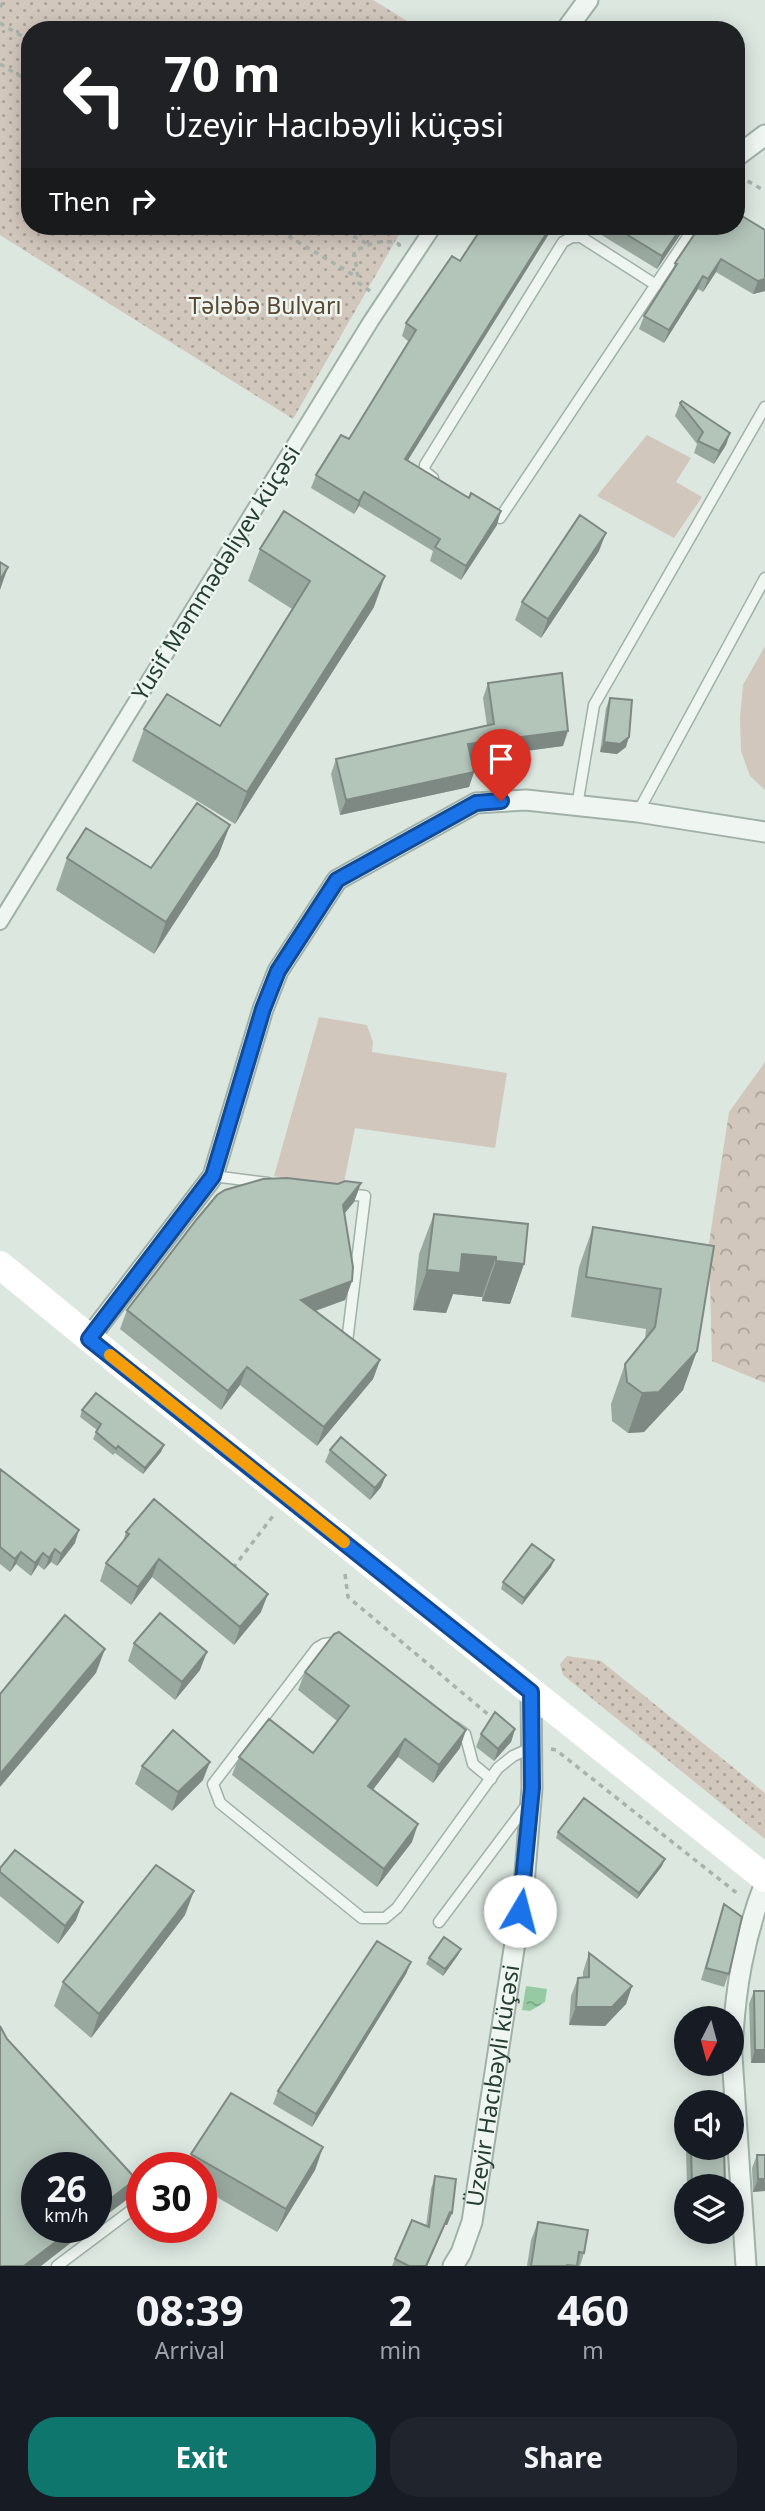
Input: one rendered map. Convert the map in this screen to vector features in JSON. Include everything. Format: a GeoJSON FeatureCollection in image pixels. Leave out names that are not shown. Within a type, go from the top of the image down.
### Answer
{"type":"FeatureCollection","features":[{"type":"Feature","properties":{"kind":"main road"},"geometry":{"type":"LineString","coordinates":[[0,1265],[765,1881]]}},
{"type":"Feature","properties":{"kind":"street"},"geometry":{"type":"LineString","coordinates":[[572,21],[587,0]]}},
{"type":"Feature","properties":{"kind":"street"},"geometry":{"type":"LineString","coordinates":[[745,150],[765,135]]}},
{"type":"Feature","properties":{"kind":"street","name":"Yusif Məmmədəliyev küçəsi"},"geometry":{"type":"LineString","coordinates":[[0,922],[364,333],[428,235]]}},
{"type":"Feature","properties":{"kind":"street"},"geometry":{"type":"LineString","coordinates":[[89,1339],[213,1176],[263,1009],[278,971],[337,880],[476,803],[526,800],[638,812],[765,832]]}},
{"type":"Feature","properties":{"kind":"street","name":"Üzeyir Hacıbəyli küçəsi"},"geometry":{"type":"LineString","coordinates":[[453,2266],[461,2253],[472,2222],[524,1884],[531,1800],[531,1692]]}},
{"type":"Feature","properties":{"kind":"street"},"geometry":{"type":"LineString","coordinates":[[734,2006],[744,1948],[765,1881]]}},
{"type":"Feature","properties":{"kind":"street"},"geometry":{"type":"LineString","coordinates":[[734,2076],[746,2266]]}},
{"type":"Feature","properties":{"kind":"lane"},"geometry":{"type":"LineString","coordinates":[[476,504],[500,518],[689,235]]}},
{"type":"Feature","properties":{"kind":"lane"},"geometry":{"type":"LineString","coordinates":[[440,483],[424,471],[425,465],[563,242],[572,237],[580,237],[656,285]]}},
{"type":"Feature","properties":{"kind":"lane"},"geometry":{"type":"LineString","coordinates":[[577,806],[594,705],[765,408]]}},
{"type":"Feature","properties":{"kind":"lane"},"geometry":{"type":"LineString","coordinates":[[638,812],[765,578]]}},
{"type":"Feature","properties":{"kind":"lane"},"geometry":{"type":"LineString","coordinates":[[213,1176],[282,1185]]}},
{"type":"Feature","properties":{"kind":"lane"},"geometry":{"type":"LineString","coordinates":[[337,1192],[365,1196],[347,1342]]}},
{"type":"Feature","properties":{"kind":"lane"},"geometry":{"type":"LineString","coordinates":[[353,1647],[334,1642],[317,1648],[213,1784],[220,1804],[362,1918],[377,1919],[390,1915],[397,1908],[498,1768],[531,1745]]}},
{"type":"Feature","properties":{"kind":"lane"},"geometry":{"type":"LineString","coordinates":[[444,1718],[465,1734],[473,1764],[491,1779]]}},
{"type":"Feature","properties":{"kind":"lane"},"geometry":{"type":"LineString","coordinates":[[439,1922],[531,1800]]}},
{"type":"Feature","properties":{"kind":"lane"},"geometry":{"type":"LineString","coordinates":[[57,2266],[126,2214]]}},
{"type":"Feature","properties":{"kind":"path"},"geometry":{"type":"LineString","coordinates":[[0,7],[5,0]]}},
{"type":"Feature","properties":{"kind":"path"},"geometry":{"type":"LineString","coordinates":[[0,23],[21,36]]}},
{"type":"Feature","properties":{"kind":"path"},"geometry":{"type":"LineString","coordinates":[[0,64],[21,77]]}},
{"type":"Feature","properties":{"kind":"path"},"geometry":{"type":"LineString","coordinates":[[745,179],[765,191]]}},
{"type":"Feature","properties":{"kind":"path"},"geometry":{"type":"LineString","coordinates":[[286,235],[357,278]]}},
{"type":"Feature","properties":{"kind":"path"},"geometry":{"type":"LineString","coordinates":[[352,235],[367,244]]}},
{"type":"Feature","properties":{"kind":"path"},"geometry":{"type":"LineString","coordinates":[[375,292],[362,286],[357,278],[354,252],[367,244],[391,241],[399,244],[401,249]]}},
{"type":"Feature","properties":{"kind":"path"},"geometry":{"type":"LineString","coordinates":[[232,1570],[275,1514]]}},
{"type":"Feature","properties":{"kind":"path"},"geometry":{"type":"LineString","coordinates":[[344,1569],[348,1597],[498,1723]]}},
{"type":"Feature","properties":{"kind":"path"},"geometry":{"type":"LineString","coordinates":[[531,1745],[556,1750],[755,1908]]}},
{"type":"Feature","properties":{"kind":"green space","name":"Tələbə Bulvarı"},"geometry":{"type":"Polygon","coordinates":[[[0,0],[373,0],[407,21],[21,21],[21,235],[399,235],[293,419],[0,235],[0,0]]]}},
{"type":"Feature","properties":{"kind":"green space"},"geometry":{"type":"Polygon","coordinates":[[[647,435],[691,458],[676,482],[702,497],[674,538],[597,496],[647,435]]]}},
{"type":"Feature","properties":{"kind":"green space"},"geometry":{"type":"Polygon","coordinates":[[[765,646],[765,790],[750,776],[741,751],[740,717],[743,685],[765,646]]]}},
{"type":"Feature","properties":{"kind":"green space"},"geometry":{"type":"Polygon","coordinates":[[[319,1017],[367,1025],[373,1042],[372,1052],[507,1073],[495,1148],[355,1128],[343,1187],[274,1176],[319,1017]]]}},
{"type":"Feature","properties":{"kind":"green space"},"geometry":{"type":"Polygon","coordinates":[[[765,1062],[765,1383],[712,1361],[709,1243],[729,1112],[765,1062]]]}},
{"type":"Feature","properties":{"kind":"green space"},"geometry":{"type":"Polygon","coordinates":[[[567,1656],[601,1661],[765,1793],[765,1839],[563,1675],[560,1664],[567,1656]]]}},
{"type":"Feature","properties":{"kind":"water"},"geometry":{"type":"Polygon","coordinates":[[[526,1986],[547,1989],[545,2002],[530,2011],[522,2010],[526,1986]]]}},
{"type":"Feature","properties":{"kind":"building"},"geometry":{"type":"Polygon","coordinates":[[[745,218],[765,230],[765,279],[758,281],[721,259],[708,279],[703,276],[669,330],[644,316],[677,264],[675,263],[694,235],[745,235],[745,218]]]}},
{"type":"Feature","properties":{"kind":"building"},"geometry":{"type":"Polygon","coordinates":[[[477,235],[545,235],[405,459],[469,498],[471,493],[501,511],[466,566],[435,547],[440,539],[364,492],[359,501],[316,475],[341,435],[349,439],[416,330],[406,323],[452,256],[460,261],[477,235]]]}},
{"type":"Feature","properties":{"kind":"building"},"geometry":{"type":"Polygon","coordinates":[[[628,235],[676,235],[662,256],[628,235]]]}},
{"type":"Feature","properties":{"kind":"building"},"geometry":{"type":"Polygon","coordinates":[[[682,401],[730,433],[719,451],[698,441],[703,432],[680,403],[682,401]]]}},
{"type":"Feature","properties":{"kind":"building"},"geometry":{"type":"Polygon","coordinates":[[[284,511],[385,576],[247,792],[144,729],[167,694],[220,726],[310,581],[260,549],[284,511]]]}},
{"type":"Feature","properties":{"kind":"building"},"geometry":{"type":"Polygon","coordinates":[[[580,515],[606,533],[548,619],[522,602],[580,515]]]}},
{"type":"Feature","properties":{"kind":"building"},"geometry":{"type":"Polygon","coordinates":[[[0,562],[8,567],[0,580],[0,562]]]}},
{"type":"Feature","properties":{"kind":"building"},"geometry":{"type":"Polygon","coordinates":[[[562,673],[568,731],[468,744],[474,772],[346,800],[336,759],[494,724],[488,683],[562,673]]]}},
{"type":"Feature","properties":{"kind":"building"},"geometry":{"type":"Polygon","coordinates":[[[610,698],[632,700],[629,737],[620,744],[604,742],[610,698]]]}},
{"type":"Feature","properties":{"kind":"building"},"geometry":{"type":"Polygon","coordinates":[[[197,803],[230,825],[166,922],[67,858],[86,828],[151,868],[197,803]]]}},
{"type":"Feature","properties":{"kind":"building"},"geometry":{"type":"Polygon","coordinates":[[[287,1178],[338,1184],[345,1181],[361,1183],[343,1205],[353,1267],[352,1281],[301,1300],[380,1360],[324,1427],[247,1367],[228,1391],[127,1310],[217,1195],[263,1179],[287,1178]]]}},
{"type":"Feature","properties":{"kind":"building"},"geometry":{"type":"Polygon","coordinates":[[[434,1214],[528,1224],[524,1264],[496,1261],[496,1257],[462,1254],[460,1273],[427,1270],[434,1214]]]}},
{"type":"Feature","properties":{"kind":"building"},"geometry":{"type":"Polygon","coordinates":[[[593,1227],[714,1246],[697,1351],[659,1392],[642,1393],[627,1382],[625,1364],[655,1327],[661,1289],[586,1277],[593,1227]]]}},
{"type":"Feature","properties":{"kind":"building"},"geometry":{"type":"Polygon","coordinates":[[[96,1393],[164,1445],[145,1468],[96,1432],[101,1424],[82,1410],[96,1393]]]}},
{"type":"Feature","properties":{"kind":"building"},"geometry":{"type":"Polygon","coordinates":[[[341,1437],[386,1475],[375,1488],[330,1450],[341,1437]]]}},
{"type":"Feature","properties":{"kind":"building"},"geometry":{"type":"Polygon","coordinates":[[[0,1469],[79,1530],[61,1554],[55,1549],[49,1558],[43,1553],[35,1563],[21,1552],[15,1559],[0,1547],[0,1469]]]}},
{"type":"Feature","properties":{"kind":"building"},"geometry":{"type":"Polygon","coordinates":[[[154,1499],[268,1594],[240,1627],[159,1559],[138,1587],[106,1563],[129,1534],[126,1532],[154,1499]]]}},
{"type":"Feature","properties":{"kind":"building"},"geometry":{"type":"Polygon","coordinates":[[[532,1544],[554,1560],[524,1598],[503,1582],[532,1544]]]}},
{"type":"Feature","properties":{"kind":"building"},"geometry":{"type":"Polygon","coordinates":[[[160,1613],[207,1652],[182,1682],[134,1643],[160,1613]]]}},
{"type":"Feature","properties":{"kind":"building"},"geometry":{"type":"Polygon","coordinates":[[[65,1615],[105,1649],[0,1774],[0,1694],[65,1615]]]}},
{"type":"Feature","properties":{"kind":"building"},"geometry":{"type":"Polygon","coordinates":[[[339,1632],[466,1730],[439,1765],[405,1739],[368,1786],[418,1824],[384,1869],[239,1757],[269,1719],[313,1753],[349,1706],[305,1672],[334,1634],[339,1632]]]}},
{"type":"Feature","properties":{"kind":"building"},"geometry":{"type":"Polygon","coordinates":[[[495,1712],[515,1729],[498,1749],[481,1734],[495,1712]]]}},
{"type":"Feature","properties":{"kind":"building"},"geometry":{"type":"Polygon","coordinates":[[[173,1730],[210,1762],[178,1792],[142,1766],[173,1730]]]}},
{"type":"Feature","properties":{"kind":"building"},"geometry":{"type":"Polygon","coordinates":[[[584,1798],[665,1859],[639,1893],[558,1832],[584,1798]]]}},
{"type":"Feature","properties":{"kind":"building"},"geometry":{"type":"Polygon","coordinates":[[[15,1850],[83,1902],[65,1926],[0,1872],[0,1868],[15,1850]]]}},
{"type":"Feature","properties":{"kind":"building"},"geometry":{"type":"Polygon","coordinates":[[[156,1865],[194,1891],[99,2014],[63,1982],[156,1865]]]}},
{"type":"Feature","properties":{"kind":"building"},"geometry":{"type":"Polygon","coordinates":[[[724,1904],[742,1917],[729,1974],[706,1968],[724,1904]]]}},
{"type":"Feature","properties":{"kind":"building"},"geometry":{"type":"Polygon","coordinates":[[[444,1937],[461,1949],[445,1969],[429,1958],[444,1937]]]}},
{"type":"Feature","properties":{"kind":"building"},"geometry":{"type":"Polygon","coordinates":[[[377,1941],[411,1962],[316,2114],[278,2091],[377,1941]]]}},
{"type":"Feature","properties":{"kind":"building"},"geometry":{"type":"Polygon","coordinates":[[[589,1953],[632,1986],[612,2007],[576,2007],[578,1978],[589,1977],[589,1953]]]}},
{"type":"Feature","properties":{"kind":"building"},"geometry":{"type":"Polygon","coordinates":[[[754,1991],[765,1991],[765,2050],[755,2050],[754,1991]]]}},
{"type":"Feature","properties":{"kind":"building"},"geometry":{"type":"Polygon","coordinates":[[[0,2026],[7,2039],[111,2152],[21,2152],[21,2243],[54,2243],[24,2266],[0,2266],[0,2026]]]}},
{"type":"Feature","properties":{"kind":"building"},"geometry":{"type":"Polygon","coordinates":[[[231,2093],[323,2147],[286,2209],[217,2169],[217,2152],[192,2152],[231,2093]]]}},
{"type":"Feature","properties":{"kind":"building"},"geometry":{"type":"Polygon","coordinates":[[[112,2153],[126,2168],[126,2187],[112,2198],[112,2153]]]}},
{"type":"Feature","properties":{"kind":"building"},"geometry":{"type":"Polygon","coordinates":[[[757,2155],[765,2155],[765,2179],[758,2179],[757,2155]]]}},
{"type":"Feature","properties":{"kind":"building"},"geometry":{"type":"Polygon","coordinates":[[[691,2160],[724,2160],[725,2174],[692,2174],[691,2160]]]}},
{"type":"Feature","properties":{"kind":"building"},"geometry":{"type":"Polygon","coordinates":[[[435,2176],[456,2179],[452,2213],[450,2212],[426,2266],[409,2266],[395,2259],[412,2220],[429,2227],[435,2176]]]}},
{"type":"Feature","properties":{"kind":"building"},"geometry":{"type":"Polygon","coordinates":[[[538,2222],[588,2230],[584,2253],[579,2252],[577,2266],[531,2266],[538,2222]]]}},
{"type":"Feature","properties":{"kind":"slow traffic"},"geometry":{"type":"LineString","coordinates":[[110,1355],[344,1542]]}},
{"type":"Feature","properties":{"kind":"route"},"geometry":{"type":"LineString","coordinates":[[501,801],[476,803],[337,880],[278,971],[263,1009],[213,1176],[89,1339],[531,1692],[532,1788],[520,1911]]}}]}
